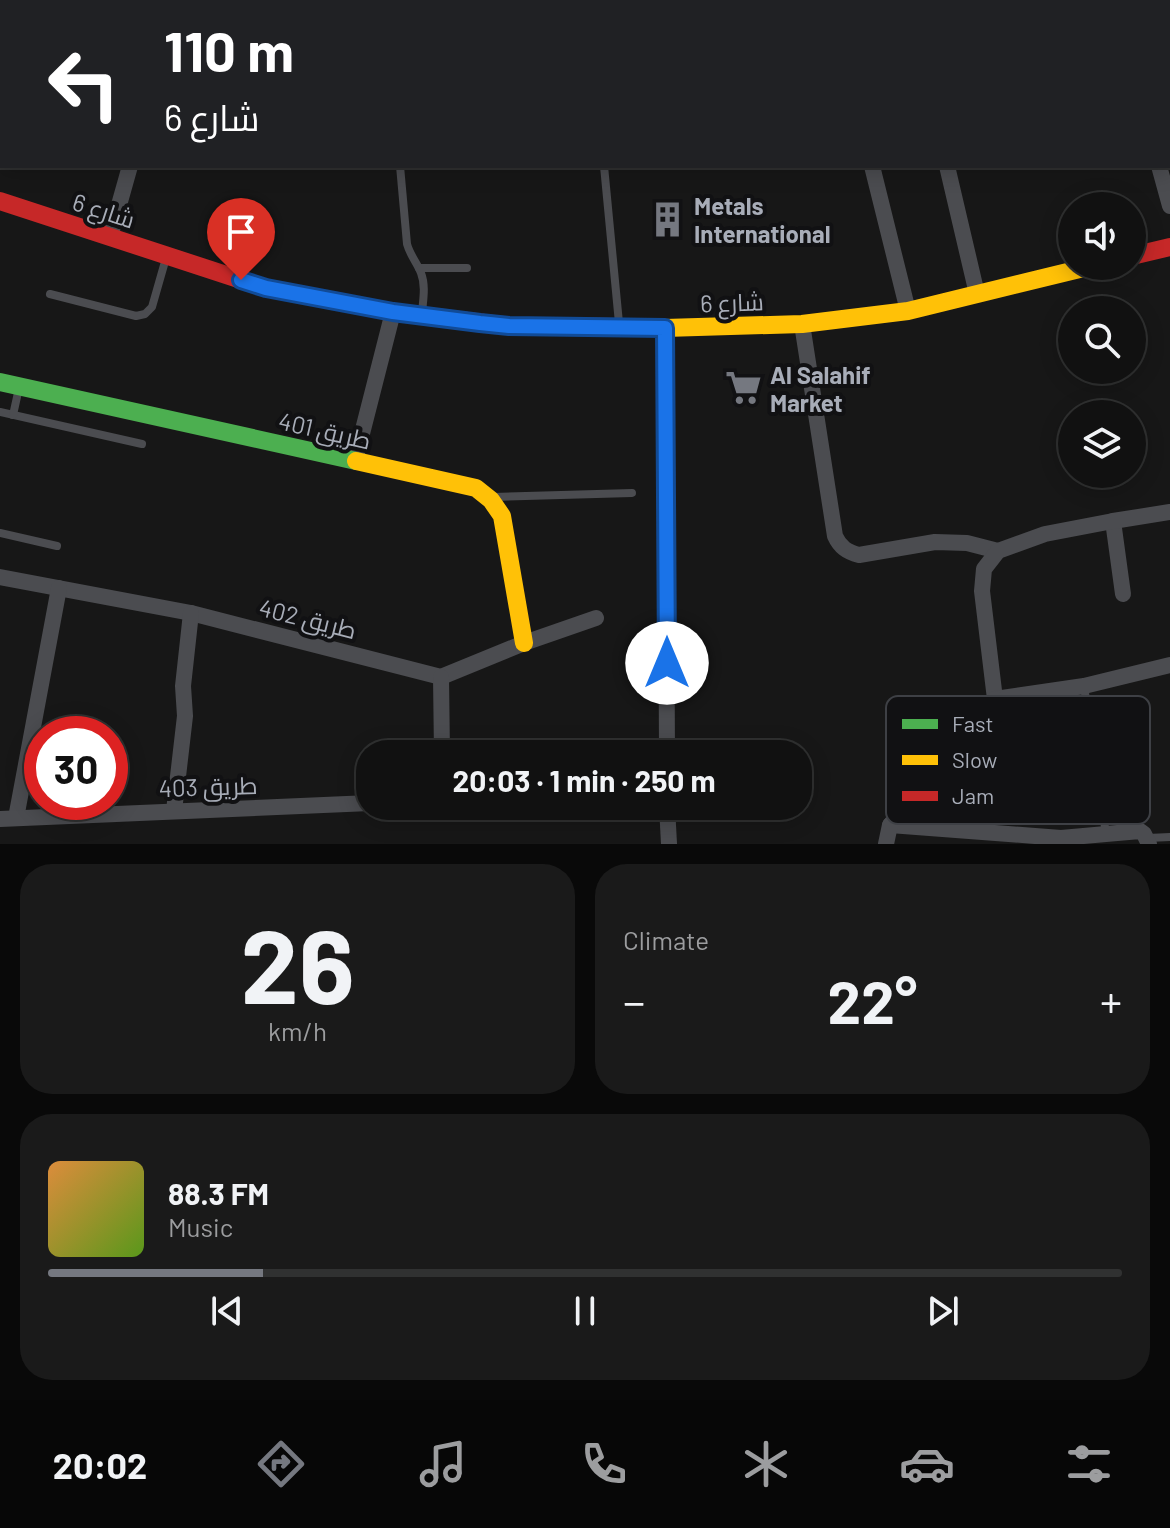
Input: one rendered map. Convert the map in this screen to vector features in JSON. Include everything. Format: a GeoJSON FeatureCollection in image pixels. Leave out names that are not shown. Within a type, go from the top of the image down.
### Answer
{"type":"FeatureCollection","features":[{"type":"Feature","properties":{"kind":"street"},"geometry":{"type":"LineString","coordinates":[[110,237],[129,168]]}},
{"type":"Feature","properties":{"kind":"street"},"geometry":{"type":"LineString","coordinates":[[872,168],[908,311]]}},
{"type":"Feature","properties":{"kind":"street"},"geometry":{"type":"LineString","coordinates":[[947,168],[977,294]]}},
{"type":"Feature","properties":{"kind":"street"},"geometry":{"type":"LineString","coordinates":[[1160,168],[1170,206]]}},
{"type":"Feature","properties":{"kind":"street","name":"شارع 6"},"geometry":{"type":"LineString","coordinates":[[0,201],[266,288],[422,317],[509,326],[665,328],[802,324],[908,311],[1058,274]]}},
{"type":"Feature","properties":{"kind":"street"},"geometry":{"type":"LineString","coordinates":[[1146,253],[1170,247]]}},
{"type":"Feature","properties":{"kind":"street"},"geometry":{"type":"LineString","coordinates":[[355,461],[393,312]]}},
{"type":"Feature","properties":{"kind":"street"},"geometry":{"type":"LineString","coordinates":[[802,324],[835,536],[839,543],[851,553],[859,555],[935,542],[967,543],[998,551]]}},
{"type":"Feature","properties":{"kind":"street"},"geometry":{"type":"LineString","coordinates":[[665,328],[667,740]]}},
{"type":"Feature","properties":{"kind":"street","name":"طريق 401"},"geometry":{"type":"LineString","coordinates":[[0,382],[476,488],[489,497]]}},
{"type":"Feature","properties":{"kind":"street"},"geometry":{"type":"LineString","coordinates":[[489,497],[497,505],[505,527],[524,643]]}},
{"type":"Feature","properties":{"kind":"street"},"geometry":{"type":"LineString","coordinates":[[995,696],[982,591],[984,569],[998,551],[1045,534],[1170,512]]}},
{"type":"Feature","properties":{"kind":"street"},"geometry":{"type":"LineString","coordinates":[[1113,521],[1123,594]]}},
{"type":"Feature","properties":{"kind":"street","name":"طريق 402"},"geometry":{"type":"LineString","coordinates":[[0,577],[191,613],[441,677]]}},
{"type":"Feature","properties":{"kind":"street"},"geometry":{"type":"LineString","coordinates":[[8,819],[59,588]]}},
{"type":"Feature","properties":{"kind":"street"},"geometry":{"type":"LineString","coordinates":[[174,811],[185,716],[183,686],[191,613]]}},
{"type":"Feature","properties":{"kind":"street"},"geometry":{"type":"LineString","coordinates":[[442,740],[441,677],[596,618]]}},
{"type":"Feature","properties":{"kind":"street"},"geometry":{"type":"LineString","coordinates":[[1016,696],[1084,686],[1170,665]]}},
{"type":"Feature","properties":{"kind":"street","name":"طريق 403"},"geometry":{"type":"LineString","coordinates":[[8,819],[356,804]]}},
{"type":"Feature","properties":{"kind":"street"},"geometry":{"type":"LineString","coordinates":[[665,820],[669,844]]}},
{"type":"Feature","properties":{"kind":"street"},"geometry":{"type":"LineString","coordinates":[[886,844],[890,825],[1062,841],[1140,831],[1148,841]]}},
{"type":"Feature","properties":{"kind":"lane"},"geometry":{"type":"LineString","coordinates":[[400,168],[407,244],[424,285],[422,317]]}},
{"type":"Feature","properties":{"kind":"lane"},"geometry":{"type":"LineString","coordinates":[[604,168],[620,328]]}},
{"type":"Feature","properties":{"kind":"lane"},"geometry":{"type":"LineString","coordinates":[[50,294],[136,316],[145,314],[152,307],[167,255]]}},
{"type":"Feature","properties":{"kind":"lane"},"geometry":{"type":"LineString","coordinates":[[419,268],[467,268]]}},
{"type":"Feature","properties":{"kind":"lane"},"geometry":{"type":"LineString","coordinates":[[13,415],[19,386]]}},
{"type":"Feature","properties":{"kind":"lane"},"geometry":{"type":"LineString","coordinates":[[0,412],[142,444]]}},
{"type":"Feature","properties":{"kind":"lane"},"geometry":{"type":"LineString","coordinates":[[489,497],[632,493]]}},
{"type":"Feature","properties":{"kind":"lane"},"geometry":{"type":"LineString","coordinates":[[0,533],[57,546]]}},
{"type":"Feature","properties":{"kind":"lane"},"geometry":{"type":"LineString","coordinates":[[1084,686],[1085,696]]}},
{"type":"Feature","properties":{"kind":"lane"},"geometry":{"type":"LineString","coordinates":[[1105,824],[1106,834]]}},
{"type":"Feature","properties":{"kind":"lane"},"geometry":{"type":"LineString","coordinates":[[1148,841],[1170,837]]}},
{"type":"Feature","properties":{"kind":"traffic: fast"},"geometry":{"type":"LineString","coordinates":[[0,382],[356,461]]}},
{"type":"Feature","properties":{"kind":"traffic: slow"},"geometry":{"type":"LineString","coordinates":[[617,327],[802,324],[908,311],[1058,274]]}},
{"type":"Feature","properties":{"kind":"traffic: slow"},"geometry":{"type":"LineString","coordinates":[[356,461],[476,488],[491,500],[502,516],[524,643]]}},
{"type":"Feature","properties":{"kind":"traffic: jam"},"geometry":{"type":"LineString","coordinates":[[0,201],[266,288],[393,312],[509,326],[617,327]]}},
{"type":"Feature","properties":{"kind":"traffic: jam"},"geometry":{"type":"LineString","coordinates":[[1146,253],[1170,247]]}},
{"type":"Feature","properties":{"kind":"place","name":"Metals International"},"geometry":{"type":"Point","coordinates":[668,219]}},
{"type":"Feature","properties":{"kind":"place","name":"Al Salahif Market"},"geometry":{"type":"Point","coordinates":[744,388]}},
{"type":"Feature","properties":{"kind":"route"},"geometry":{"type":"LineString","coordinates":[[241,280],[266,288],[422,317],[509,326],[665,328],[667,663]]}}]}
